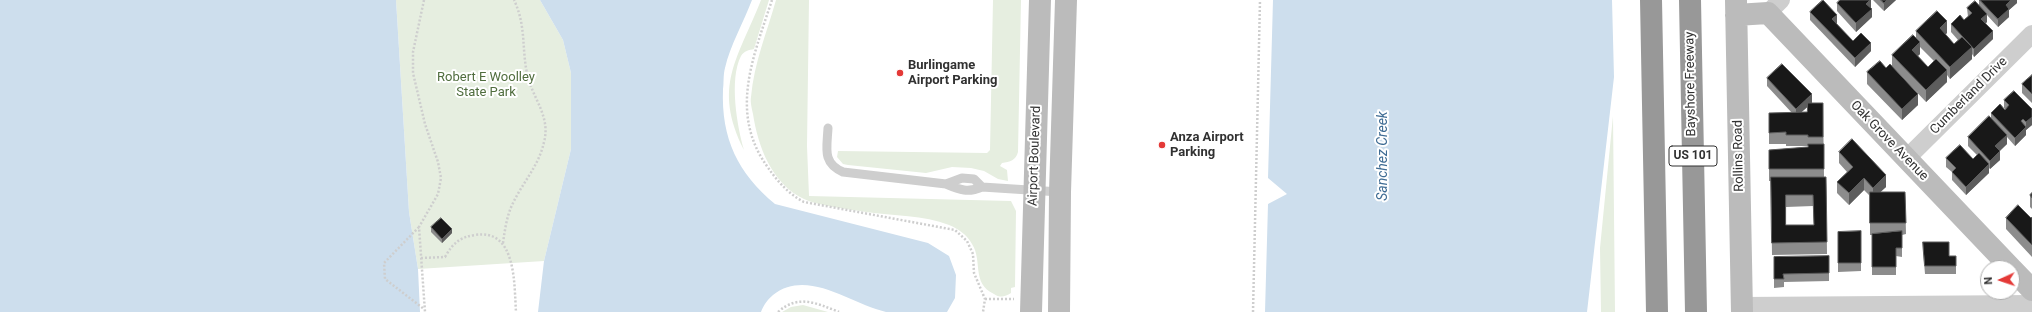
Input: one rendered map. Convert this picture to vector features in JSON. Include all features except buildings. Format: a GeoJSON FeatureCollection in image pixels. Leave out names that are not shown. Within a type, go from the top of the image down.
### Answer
{"type":"FeatureCollection","features":[{"type":"Feature","properties":{"kind":"highway","name":"US 101"},"geometry":{"type":"LineString","coordinates":[[1651,0],[1657,312]]}},
{"type":"Feature","properties":{"kind":"highway","name":"Bayshore Freeway"},"geometry":{"type":"LineString","coordinates":[[1690,0],[1696,312]]}},
{"type":"Feature","properties":{"kind":"street","name":"Airport Boulevard"},"geometry":{"type":"LineString","coordinates":[[1024,306],[1032,274],[1033,191],[1040,0]]}},
{"type":"Feature","properties":{"kind":"street","name":"Airport Boulevard"},"geometry":{"type":"LineString","coordinates":[[1059,312],[1060,192],[1066,0]]}},
{"type":"Feature","properties":{"kind":"street"},"geometry":{"type":"LineString","coordinates":[[1736,7],[1774,7]]}},
{"type":"Feature","properties":{"kind":"street","name":"Rollins Road"},"geometry":{"type":"LineString","coordinates":[[1736,7],[1742,309]]}},
{"type":"Feature","properties":{"kind":"street","name":"Oak Grove Avenue"},"geometry":{"type":"LineString","coordinates":[[1774,7],[1906,159],[2002,260]]}},
{"type":"Feature","properties":{"kind":"street","name":"Cumberland Drive"},"geometry":{"type":"LineString","coordinates":[[1906,159],[2032,34]]}},
{"type":"Feature","properties":{"kind":"street"},"geometry":{"type":"LineString","coordinates":[[1038,40],[1065,42]]}},
{"type":"Feature","properties":{"kind":"street"},"geometry":{"type":"LineString","coordinates":[[1032,274],[1060,277]]}},
{"type":"Feature","properties":{"kind":"street","name":"Oak Grove Avenue"},"geometry":{"type":"LineString","coordinates":[[2020,278],[2032,290]]}},
{"type":"Feature","properties":{"kind":"street"},"geometry":{"type":"LineString","coordinates":[[1742,309],[2032,304]]}},
{"type":"Feature","properties":{"kind":"lane"},"geometry":{"type":"LineString","coordinates":[[828,128],[828,158],[834,169],[842,172],[946,184],[962,178],[974,179],[982,187],[1060,192]]}},
{"type":"Feature","properties":{"kind":"path"},"geometry":{"type":"LineString","coordinates":[[424,0],[413,52],[413,73],[425,124],[438,162],[441,178],[438,194],[419,227],[384,263],[385,279],[425,311]]}},
{"type":"Feature","properties":{"kind":"path"},"geometry":{"type":"LineString","coordinates":[[503,243],[512,203],[539,159],[546,130],[544,116],[530,83],[526,62],[523,22],[514,0]]}},
{"type":"Feature","properties":{"kind":"path"},"geometry":{"type":"LineString","coordinates":[[1254,312],[1260,0]]}},
{"type":"Feature","properties":{"kind":"path"},"geometry":{"type":"LineString","coordinates":[[419,227],[425,311]]}},
{"type":"Feature","properties":{"kind":"path"},"geometry":{"type":"LineString","coordinates":[[421,258],[445,257],[457,240],[468,236],[480,234],[494,236],[503,243],[509,253],[514,274],[516,312]]}},
{"type":"Feature","properties":{"kind":"path"},"geometry":{"type":"LineString","coordinates":[[985,299],[1024,306]]}},
{"type":"Feature","properties":{"kind":"path"},"geometry":{"type":"LineString","coordinates":[[778,312],[787,304],[798,301],[816,303],[839,312]]}},
{"type":"Feature","properties":{"kind":"green space","name":"Robert E Woolley State Park"},"geometry":{"type":"Polygon","coordinates":[[[396,0],[540,0],[563,40],[571,73],[571,149],[544,261],[418,269],[409,212],[396,0]]]}},
{"type":"Feature","properties":{"kind":"green space"},"geometry":{"type":"Polygon","coordinates":[[[761,0],[769,0],[754,49],[748,50],[742,54],[737,66],[735,77],[735,103],[744,150],[735,128],[730,108],[729,90],[737,57],[761,0]]]}},
{"type":"Feature","properties":{"kind":"green space"},"geometry":{"type":"Polygon","coordinates":[[[776,0],[809,0],[807,146],[809,196],[1011,201],[1016,211],[1015,287],[1011,288],[1011,293],[1005,296],[996,295],[982,284],[978,271],[977,257],[972,244],[965,235],[953,227],[929,219],[852,210],[809,201],[793,192],[783,184],[768,163],[763,151],[755,127],[751,106],[755,72],[776,0]]]}},
{"type":"Feature","properties":{"kind":"green space"},"geometry":{"type":"Polygon","coordinates":[[[993,0],[1021,0],[1018,152],[1014,159],[1002,163],[1000,166],[1007,170],[1008,181],[998,179],[984,171],[971,168],[952,167],[926,173],[843,164],[837,157],[838,151],[987,153],[990,150],[993,0]]]}},
{"type":"Feature","properties":{"kind":"green space"},"geometry":{"type":"Polygon","coordinates":[[[1613,116],[1615,312],[1601,312],[1600,248],[1613,116]]]}},
{"type":"Feature","properties":{"kind":"green space"},"geometry":{"type":"Polygon","coordinates":[[[803,305],[828,312],[782,312],[791,307],[803,305]]]}},
{"type":"Feature","properties":{"kind":"water"},"geometry":{"type":"Polygon","coordinates":[[[0,0],[396,0],[409,212],[418,269],[420,312],[0,312],[0,0]]]}},
{"type":"Feature","properties":{"kind":"water"},"geometry":{"type":"Polygon","coordinates":[[[540,0],[752,0],[730,51],[725,68],[723,89],[725,124],[734,154],[742,167],[751,180],[775,204],[928,243],[949,256],[956,275],[955,298],[947,312],[886,312],[872,308],[829,290],[815,286],[800,285],[786,288],[773,295],[769,298],[761,312],[538,312],[544,261],[571,149],[571,73],[563,40],[540,0]]]}},
{"type":"Feature","properties":{"kind":"water","name":"Sanchez Creek"},"geometry":{"type":"Polygon","coordinates":[[[1273,0],[1612,0],[1614,77],[1587,312],[1265,312],[1268,204],[1287,194],[1268,178],[1273,0]]]}},
{"type":"Feature","properties":{"kind":"place","name":"Burlingame Airport Parking"},"geometry":{"type":"Point","coordinates":[900,73]}},
{"type":"Feature","properties":{"kind":"place","name":"Anza Airport Parking"},"geometry":{"type":"Point","coordinates":[1162,145]}}]}
